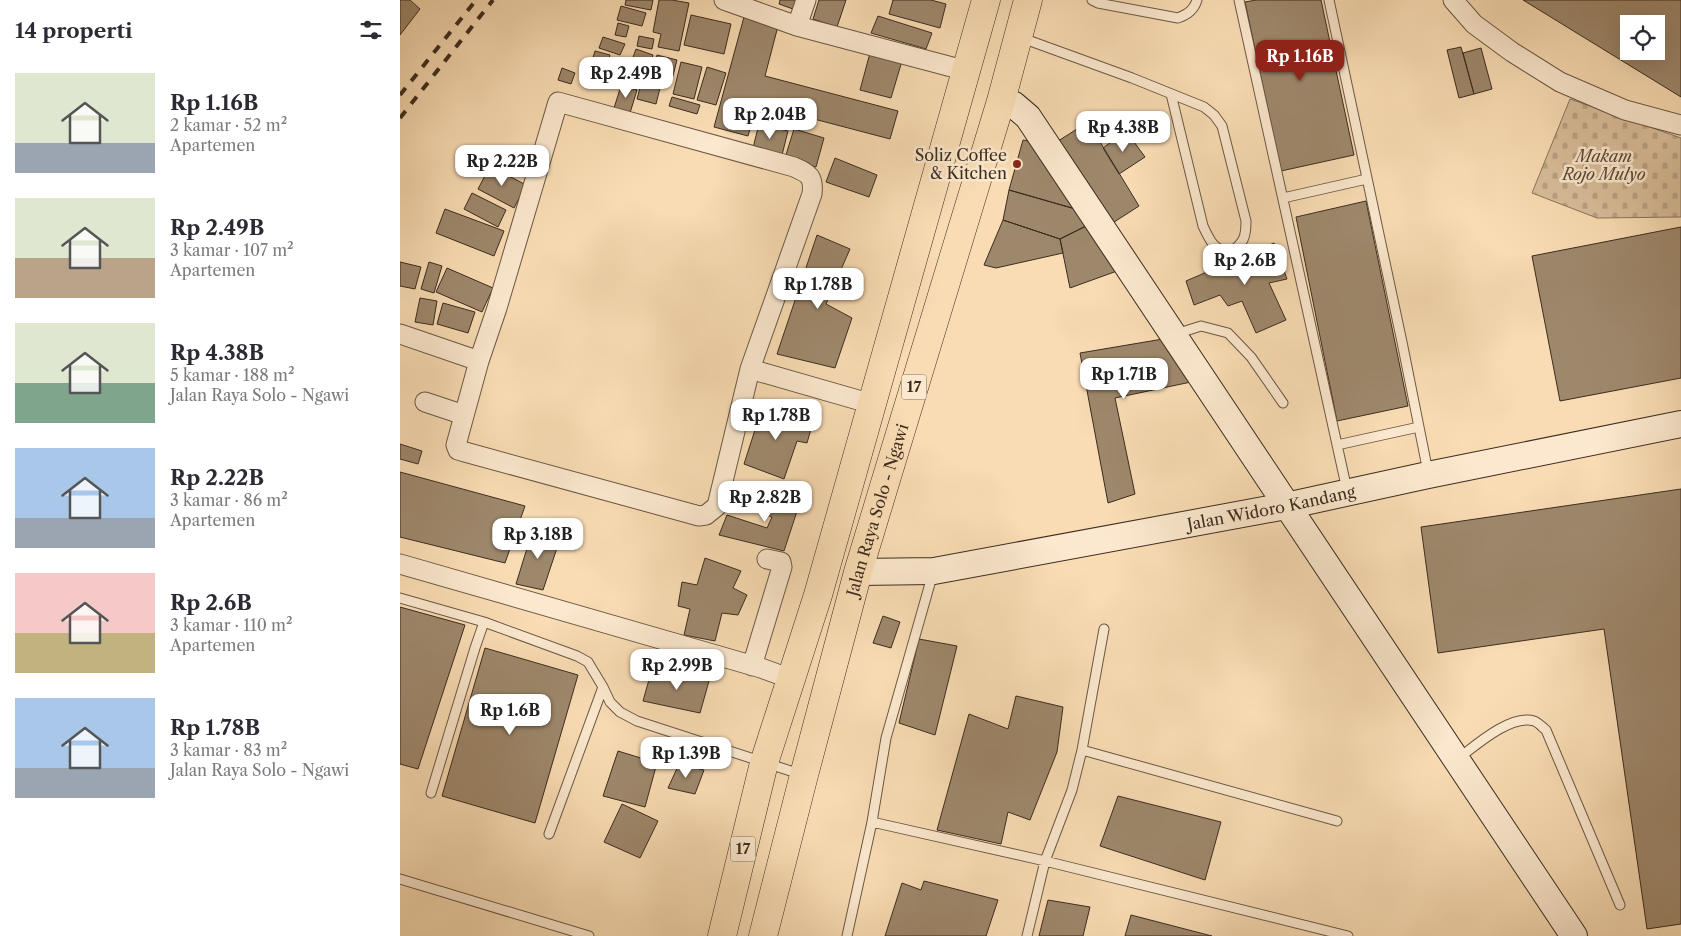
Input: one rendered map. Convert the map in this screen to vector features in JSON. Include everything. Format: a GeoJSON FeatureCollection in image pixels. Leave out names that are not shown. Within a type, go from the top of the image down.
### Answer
{"type":"FeatureCollection","features":[{"type":"Feature","properties":{"kind":"highway","name":"Jalan Raya Solo - Ngawi"},"geometry":{"type":"LineString","coordinates":[[722,936],[764,763],[818,595],[986,0]]}},
{"type":"Feature","properties":{"kind":"highway","name":"Jalan Raya Solo - Ngawi"},"geometry":{"type":"LineString","coordinates":[[763,936],[858,572],[1001,101],[1028,0]]}},
{"type":"Feature","properties":{"kind":"street"},"geometry":{"type":"LineString","coordinates":[[724,0],[797,26],[967,71]]}},
{"type":"Feature","properties":{"kind":"street"},"geometry":{"type":"LineString","coordinates":[[797,26],[806,0]]}},
{"type":"Feature","properties":{"kind":"street"},"geometry":{"type":"LineString","coordinates":[[1453,0],[1474,24],[1512,52],[1560,82],[1625,110],[1681,124]]}},
{"type":"Feature","properties":{"kind":"street"},"geometry":{"type":"LineString","coordinates":[[1001,101],[1014,105],[1028,117],[1574,936]]}},
{"type":"Feature","properties":{"kind":"street"},"geometry":{"type":"LineString","coordinates":[[558,102],[794,167],[808,174],[814,183],[812,194],[750,369],[717,506],[706,515],[699,516],[458,450],[456,442],[479,361],[497,308],[558,102]]}},
{"type":"Feature","properties":{"kind":"street"},"geometry":{"type":"LineString","coordinates":[[400,334],[479,361]]}},
{"type":"Feature","properties":{"kind":"street"},"geometry":{"type":"LineString","coordinates":[[750,369],[872,404]]}},
{"type":"Feature","properties":{"kind":"street"},"geometry":{"type":"LineString","coordinates":[[425,402],[464,415]]}},
{"type":"Feature","properties":{"kind":"street","name":"Jalan Widoro Kandang"},"geometry":{"type":"LineString","coordinates":[[858,572],[934,571],[1286,506],[1681,424]]}},
{"type":"Feature","properties":{"kind":"street"},"geometry":{"type":"LineString","coordinates":[[752,666],[782,567],[781,562],[767,559]]}},
{"type":"Feature","properties":{"kind":"street"},"geometry":{"type":"LineString","coordinates":[[400,564],[791,679]]}},
{"type":"Feature","properties":{"kind":"lane"},"geometry":{"type":"LineString","coordinates":[[1092,0],[1098,3],[1178,18],[1189,13],[1197,0]]}},
{"type":"Feature","properties":{"kind":"lane"},"geometry":{"type":"LineString","coordinates":[[1239,0],[1348,492]]}},
{"type":"Feature","properties":{"kind":"lane"},"geometry":{"type":"LineString","coordinates":[[1329,0],[1428,475]]}},
{"type":"Feature","properties":{"kind":"lane"},"geometry":{"type":"LineString","coordinates":[[1019,37],[1132,78],[1204,107],[1214,115],[1222,126],[1246,221],[1246,234],[1241,244],[1230,252],[1221,251],[1210,241],[1203,226],[1171,94]]}},
{"type":"Feature","properties":{"kind":"lane"},"geometry":{"type":"LineString","coordinates":[[1283,198],[1367,179]]}},
{"type":"Feature","properties":{"kind":"lane"},"geometry":{"type":"LineString","coordinates":[[1173,335],[1201,326],[1228,332],[1251,357],[1283,403]]}},
{"type":"Feature","properties":{"kind":"lane"},"geometry":{"type":"LineString","coordinates":[[1337,445],[1419,427]]}},
{"type":"Feature","properties":{"kind":"lane"},"geometry":{"type":"LineString","coordinates":[[847,936],[872,822],[886,738],[934,571]]}},
{"type":"Feature","properties":{"kind":"lane"},"geometry":{"type":"LineString","coordinates":[[400,598],[484,622],[577,656],[588,662],[610,702],[620,712],[637,721],[804,775]]}},
{"type":"Feature","properties":{"kind":"lane"},"geometry":{"type":"LineString","coordinates":[[431,793],[484,622]]}},
{"type":"Feature","properties":{"kind":"lane"},"geometry":{"type":"LineString","coordinates":[[1027,936],[1045,861],[1072,790],[1082,750],[1104,630]]}},
{"type":"Feature","properties":{"kind":"lane"},"geometry":{"type":"LineString","coordinates":[[549,834],[603,687]]}},
{"type":"Feature","properties":{"kind":"lane"},"geometry":{"type":"LineString","coordinates":[[1456,759],[1508,724],[1521,720],[1535,721],[1546,730],[1620,905]]}},
{"type":"Feature","properties":{"kind":"lane"},"geometry":{"type":"LineString","coordinates":[[1082,750],[1337,821]]}},
{"type":"Feature","properties":{"kind":"lane"},"geometry":{"type":"LineString","coordinates":[[872,822],[1045,861],[1348,936]]}},
{"type":"Feature","properties":{"kind":"lane"},"geometry":{"type":"LineString","coordinates":[[400,879],[590,936]]}},
{"type":"Feature","properties":{"kind":"green space","name":"Makam Rojo Mulyo"},"geometry":{"type":"Polygon","coordinates":[[[1570,99],[1681,138],[1681,217],[1597,218],[1532,193],[1570,99]]]}},
{"type":"Feature","properties":{"kind":"building"},"geometry":{"type":"Polygon","coordinates":[[[400,0],[410,0],[420,9],[400,35],[400,0]]]}},
{"type":"Feature","properties":{"kind":"building"},"geometry":{"type":"Polygon","coordinates":[[[626,0],[653,0],[651,10],[625,5],[626,0]]]}},
{"type":"Feature","properties":{"kind":"building"},"geometry":{"type":"Polygon","coordinates":[[[659,0],[689,3],[679,51],[658,47],[661,34],[653,32],[659,0]]]}},
{"type":"Feature","properties":{"kind":"building"},"geometry":{"type":"Polygon","coordinates":[[[780,0],[796,0],[793,9],[779,4],[780,0]]]}},
{"type":"Feature","properties":{"kind":"building"},"geometry":{"type":"Polygon","coordinates":[[[819,0],[846,0],[837,27],[813,19],[819,0]]]}},
{"type":"Feature","properties":{"kind":"building"},"geometry":{"type":"Polygon","coordinates":[[[893,0],[931,0],[946,4],[940,28],[889,14],[893,0]]]}},
{"type":"Feature","properties":{"kind":"building"},"geometry":{"type":"Polygon","coordinates":[[[1256,0],[1321,0],[1354,155],[1281,171],[1245,2],[1256,0]]]}},
{"type":"Feature","properties":{"kind":"building"},"geometry":{"type":"Polygon","coordinates":[[[1523,0],[1681,0],[1681,97],[1621,60],[1665,60],[1665,15],[1620,15],[1620,60],[1523,0]]]}},
{"type":"Feature","properties":{"kind":"building"},"geometry":{"type":"Polygon","coordinates":[[[621,6],[646,13],[642,26],[617,20],[621,6]]]}},
{"type":"Feature","properties":{"kind":"building"},"geometry":{"type":"Polygon","coordinates":[[[691,15],[731,24],[724,54],[684,45],[691,15]]]}},
{"type":"Feature","properties":{"kind":"building"},"geometry":{"type":"Polygon","coordinates":[[[878,16],[932,33],[926,49],[871,33],[878,16]]]}},
{"type":"Feature","properties":{"kind":"building"},"geometry":{"type":"Polygon","coordinates":[[[744,17],[778,26],[765,76],[898,111],[890,139],[757,104],[748,136],[714,127],[744,17]]]}},
{"type":"Feature","properties":{"kind":"building"},"geometry":{"type":"Polygon","coordinates":[[[618,23],[629,26],[626,37],[615,35],[618,23]]]}},
{"type":"Feature","properties":{"kind":"building"},"geometry":{"type":"Polygon","coordinates":[[[639,36],[654,39],[652,49],[637,46],[639,36]]]}},
{"type":"Feature","properties":{"kind":"building"},"geometry":{"type":"Polygon","coordinates":[[[603,37],[625,44],[620,55],[599,48],[603,37]]]}},
{"type":"Feature","properties":{"kind":"building"},"geometry":{"type":"Polygon","coordinates":[[[1461,47],[1474,94],[1459,98],[1447,50],[1461,47]]]}},
{"type":"Feature","properties":{"kind":"building"},"geometry":{"type":"Polygon","coordinates":[[[1481,48],[1492,89],[1474,94],[1463,53],[1481,48]]]}},
{"type":"Feature","properties":{"kind":"building"},"geometry":{"type":"Polygon","coordinates":[[[636,49],[653,55],[646,77],[628,71],[636,49]]]}},
{"type":"Feature","properties":{"kind":"building"},"geometry":{"type":"Polygon","coordinates":[[[595,51],[610,55],[604,75],[589,71],[595,51]]]}},
{"type":"Feature","properties":{"kind":"building"},"geometry":{"type":"Polygon","coordinates":[[[870,53],[902,61],[891,98],[860,90],[870,53]]]}},
{"type":"Feature","properties":{"kind":"building"},"geometry":{"type":"Polygon","coordinates":[[[657,55],[677,60],[671,83],[651,78],[657,55]]]}},
{"type":"Feature","properties":{"kind":"building"},"geometry":{"type":"Polygon","coordinates":[[[614,62],[626,66],[620,82],[608,78],[614,62]]]}},
{"type":"Feature","properties":{"kind":"building"},"geometry":{"type":"Polygon","coordinates":[[[681,62],[702,67],[694,99],[673,94],[681,62]]]}},
{"type":"Feature","properties":{"kind":"building"},"geometry":{"type":"Polygon","coordinates":[[[707,67],[726,73],[716,105],[697,100],[707,67]]]}},
{"type":"Feature","properties":{"kind":"building"},"geometry":{"type":"Polygon","coordinates":[[[562,68],[575,73],[571,84],[558,80],[562,68]]]}},
{"type":"Feature","properties":{"kind":"building"},"geometry":{"type":"Polygon","coordinates":[[[641,84],[660,88],[656,104],[637,99],[641,84]]]}},
{"type":"Feature","properties":{"kind":"building"},"geometry":{"type":"Polygon","coordinates":[[[621,86],[637,90],[630,113],[614,108],[621,86]]]}},
{"type":"Feature","properties":{"kind":"building"},"geometry":{"type":"Polygon","coordinates":[[[672,97],[700,105],[697,114],[669,106],[672,97]]]}},
{"type":"Feature","properties":{"kind":"building"},"geometry":{"type":"Polygon","coordinates":[[[1088,122],[1139,206],[1108,226],[1055,143],[1088,122]]]}},
{"type":"Feature","properties":{"kind":"building"},"geometry":{"type":"Polygon","coordinates":[[[759,124],[788,131],[782,155],[753,148],[759,124]]]}},
{"type":"Feature","properties":{"kind":"building"},"geometry":{"type":"Polygon","coordinates":[[[794,129],[824,138],[816,167],[785,158],[794,129]]]}},
{"type":"Feature","properties":{"kind":"building"},"geometry":{"type":"Polygon","coordinates":[[[1126,131],[1145,157],[1119,174],[1103,148],[1126,131]]]}},
{"type":"Feature","properties":{"kind":"building"},"geometry":{"type":"Polygon","coordinates":[[[1023,140],[1035,142],[1079,210],[1009,190],[1023,140]]]}},
{"type":"Feature","properties":{"kind":"building"},"geometry":{"type":"Polygon","coordinates":[[[835,158],[877,175],[869,197],[826,182],[835,158]]]}},
{"type":"Feature","properties":{"kind":"building"},"geometry":{"type":"Polygon","coordinates":[[[490,166],[526,185],[514,208],[478,189],[490,166]]]}},
{"type":"Feature","properties":{"kind":"building"},"geometry":{"type":"Polygon","coordinates":[[[1009,190],[1079,210],[1088,225],[1060,239],[1003,220],[1009,190]]]}},
{"type":"Feature","properties":{"kind":"building"},"geometry":{"type":"Polygon","coordinates":[[[472,193],[506,210],[498,227],[464,209],[472,193]]]}},
{"type":"Feature","properties":{"kind":"building"},"geometry":{"type":"Polygon","coordinates":[[[1366,201],[1408,406],[1337,421],[1296,217],[1366,201]]]}},
{"type":"Feature","properties":{"kind":"building"},"geometry":{"type":"Polygon","coordinates":[[[445,209],[504,231],[494,256],[436,233],[445,209]]]}},
{"type":"Feature","properties":{"kind":"building"},"geometry":{"type":"Polygon","coordinates":[[[1003,220],[1060,239],[1063,253],[996,268],[984,265],[1003,220]]]}},
{"type":"Feature","properties":{"kind":"building"},"geometry":{"type":"Polygon","coordinates":[[[1088,225],[1117,271],[1070,288],[1060,239],[1088,225]]]}},
{"type":"Feature","properties":{"kind":"building"},"geometry":{"type":"Polygon","coordinates":[[[1681,227],[1681,378],[1560,401],[1532,256],[1681,227]]]}},
{"type":"Feature","properties":{"kind":"building"},"geometry":{"type":"Polygon","coordinates":[[[817,235],[850,249],[826,304],[852,318],[835,368],[777,354],[817,235]]]}},
{"type":"Feature","properties":{"kind":"building"},"geometry":{"type":"Polygon","coordinates":[[[1274,243],[1287,279],[1269,283],[1286,320],[1256,333],[1242,301],[1228,306],[1220,295],[1194,305],[1186,281],[1274,243]]]}},
{"type":"Feature","properties":{"kind":"building"},"geometry":{"type":"Polygon","coordinates":[[[400,262],[421,267],[415,289],[400,286],[400,262]]]}},
{"type":"Feature","properties":{"kind":"building"},"geometry":{"type":"Polygon","coordinates":[[[429,262],[442,266],[434,293],[421,289],[429,262]]]}},
{"type":"Feature","properties":{"kind":"building"},"geometry":{"type":"Polygon","coordinates":[[[447,268],[493,288],[482,312],[436,292],[447,268]]]}},
{"type":"Feature","properties":{"kind":"building"},"geometry":{"type":"Polygon","coordinates":[[[420,298],[437,301],[433,325],[415,322],[420,298]]]}},
{"type":"Feature","properties":{"kind":"building"},"geometry":{"type":"Polygon","coordinates":[[[443,303],[475,312],[468,333],[437,324],[443,303]]]}},
{"type":"Feature","properties":{"kind":"building"},"geometry":{"type":"Polygon","coordinates":[[[1163,339],[1191,382],[1115,398],[1135,494],[1108,503],[1080,353],[1163,339]]]}},
{"type":"Feature","properties":{"kind":"building"},"geometry":{"type":"Polygon","coordinates":[[[763,405],[813,422],[807,443],[797,441],[784,479],[744,464],[763,405]]]}},
{"type":"Feature","properties":{"kind":"building"},"geometry":{"type":"Polygon","coordinates":[[[400,444],[422,451],[418,464],[400,459],[400,444]]]}},
{"type":"Feature","properties":{"kind":"building"},"geometry":{"type":"Polygon","coordinates":[[[400,472],[525,506],[505,563],[400,537],[400,472]]]}},
{"type":"Feature","properties":{"kind":"building"},"geometry":{"type":"Polygon","coordinates":[[[1681,489],[1681,924],[1647,929],[1604,629],[1438,653],[1421,527],[1681,489]]]}},
{"type":"Feature","properties":{"kind":"building"},"geometry":{"type":"Polygon","coordinates":[[[763,491],[800,502],[784,551],[719,535],[727,515],[767,528],[772,517],[755,510],[763,491]]]}},
{"type":"Feature","properties":{"kind":"building"},"geometry":{"type":"Polygon","coordinates":[[[533,529],[561,536],[543,590],[516,584],[533,529]]]}},
{"type":"Feature","properties":{"kind":"building"},"geometry":{"type":"Polygon","coordinates":[[[705,558],[741,571],[733,588],[747,595],[738,615],[722,613],[715,641],[684,635],[690,609],[678,606],[682,582],[697,585],[705,558]]]}},
{"type":"Feature","properties":{"kind":"building"},"geometry":{"type":"Polygon","coordinates":[[[400,607],[465,625],[418,769],[400,764],[400,607]]]}},
{"type":"Feature","properties":{"kind":"building"},"geometry":{"type":"Polygon","coordinates":[[[883,616],[900,622],[891,648],[873,643],[883,616]]]}},
{"type":"Feature","properties":{"kind":"building"},"geometry":{"type":"Polygon","coordinates":[[[919,639],[957,646],[935,735],[899,723],[919,639]]]}},
{"type":"Feature","properties":{"kind":"building"},"geometry":{"type":"Polygon","coordinates":[[[485,648],[578,675],[535,823],[442,796],[485,648]]]}},
{"type":"Feature","properties":{"kind":"building"},"geometry":{"type":"Polygon","coordinates":[[[652,669],[672,680],[674,672],[709,681],[700,713],[643,701],[652,669]]]}},
{"type":"Feature","properties":{"kind":"building"},"geometry":{"type":"Polygon","coordinates":[[[1016,696],[1063,707],[1057,752],[1030,820],[1008,812],[1001,844],[937,830],[969,714],[1008,729],[1016,696]]]}},
{"type":"Feature","properties":{"kind":"building"},"geometry":{"type":"Polygon","coordinates":[[[618,751],[657,763],[645,807],[603,796],[618,751]]]}},
{"type":"Feature","properties":{"kind":"building"},"geometry":{"type":"Polygon","coordinates":[[[679,764],[704,770],[695,794],[668,788],[679,764]]]}},
{"type":"Feature","properties":{"kind":"building"},"geometry":{"type":"Polygon","coordinates":[[[1118,796],[1221,822],[1205,880],[1100,846],[1118,796]]]}},
{"type":"Feature","properties":{"kind":"building"},"geometry":{"type":"Polygon","coordinates":[[[622,804],[658,821],[640,858],[604,842],[622,804]]]}},
{"type":"Feature","properties":{"kind":"building"},"geometry":{"type":"Polygon","coordinates":[[[924,881],[998,900],[986,936],[885,936],[902,883],[921,890],[924,881]]]}},
{"type":"Feature","properties":{"kind":"building"},"geometry":{"type":"Polygon","coordinates":[[[1048,900],[1090,907],[1083,936],[1039,936],[1048,900]]]}},
{"type":"Feature","properties":{"kind":"building"},"geometry":{"type":"Polygon","coordinates":[[[1131,915],[1212,936],[1125,936],[1131,915]]]}},
{"type":"Feature","properties":{"kind":"railway"},"geometry":{"type":"LineString","coordinates":[[400,95],[476,0]]}},
{"type":"Feature","properties":{"kind":"railway"},"geometry":{"type":"LineString","coordinates":[[400,118],[493,0]]}},
{"type":"Feature","properties":{"kind":"place","name":"Soliz Coffee & Kitchen"},"geometry":{"type":"Point","coordinates":[1017,164]}}]}
